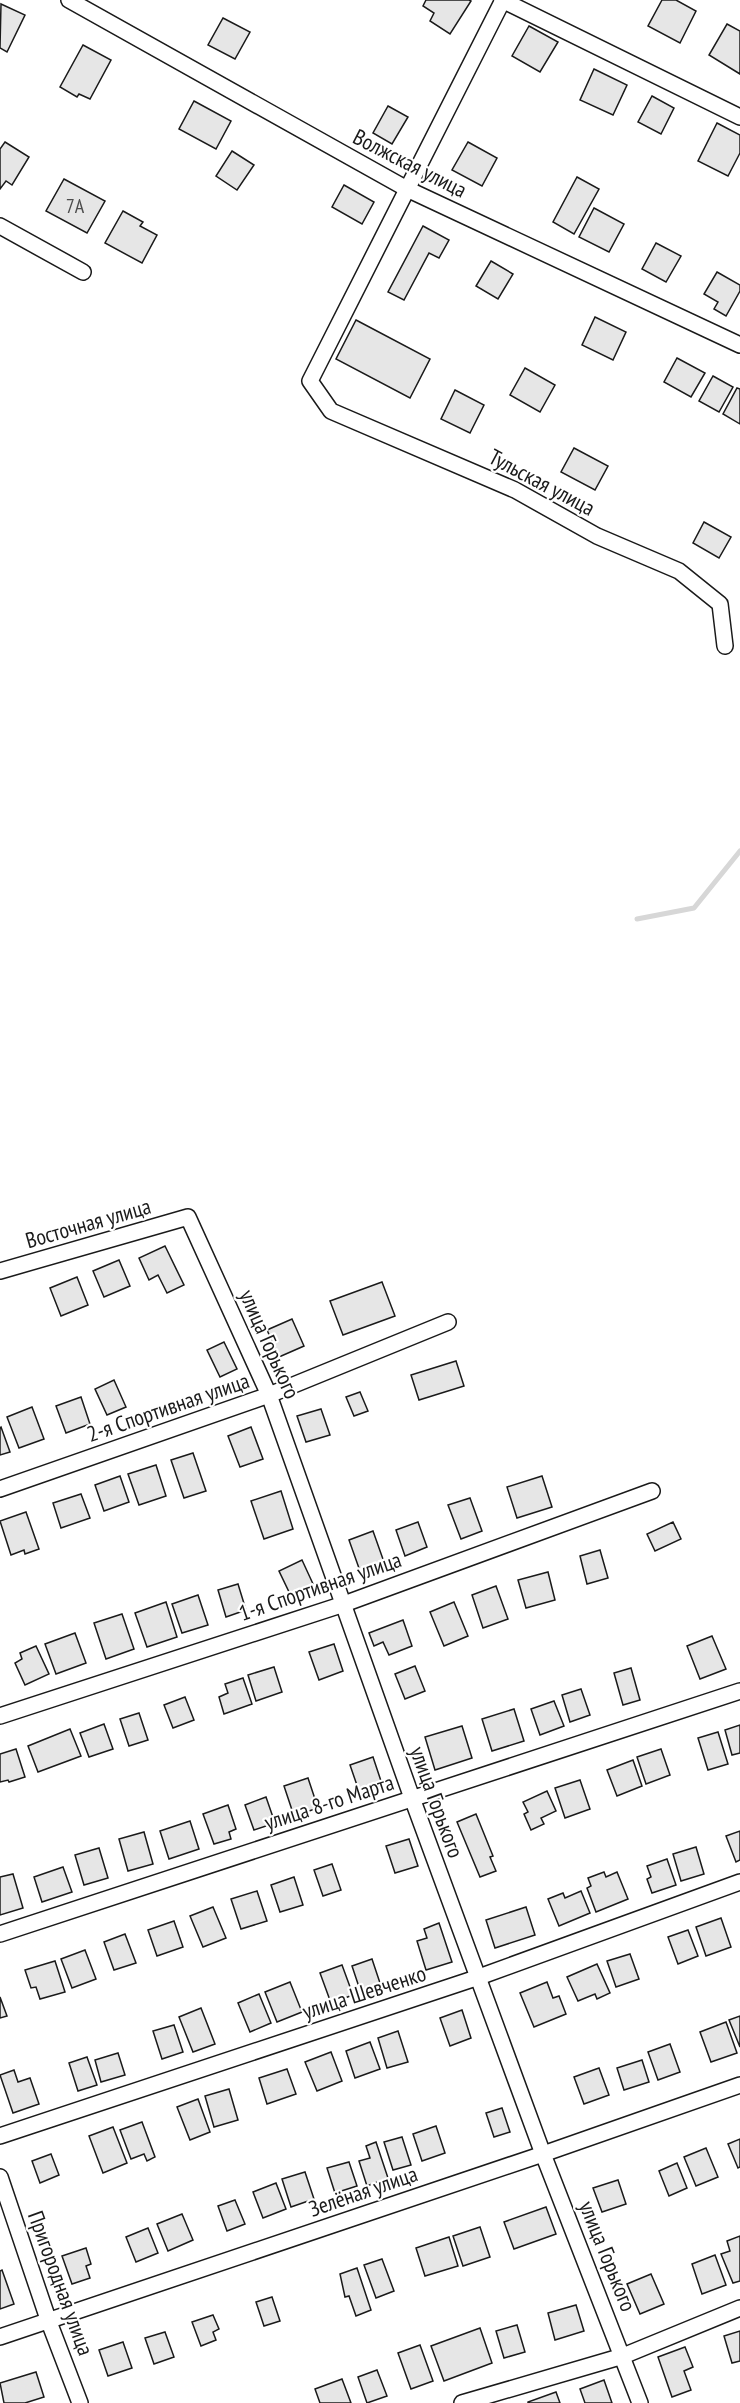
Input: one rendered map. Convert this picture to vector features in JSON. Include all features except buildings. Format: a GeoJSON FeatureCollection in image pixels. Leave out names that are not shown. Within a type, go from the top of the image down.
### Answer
{"type":"FeatureCollection","features":[{"type":"Feature","properties":{"kind":"street","name":"Волжская улица"},"geometry":{"type":"LineString","coordinates":[[69,0],[407,189],[740,345]]}},
{"type":"Feature","properties":{"kind":"street"},"geometry":{"type":"LineString","coordinates":[[407,189],[503,0],[740,117]]}},
{"type":"Feature","properties":{"kind":"street","name":"Тульская улица"},"geometry":{"type":"LineString","coordinates":[[407,189],[310,381],[331,411],[515,490],[597,536],[679,571],[720,604],[725,646]]}},
{"type":"Feature","properties":{"kind":"street"},"geometry":{"type":"LineString","coordinates":[[0,226],[83,272]]}},
{"type":"Feature","properties":{"kind":"street","name":"Восточная улица"},"geometry":{"type":"LineString","coordinates":[[0,1271],[188,1217]]}},
{"type":"Feature","properties":{"kind":"street","name":"улица Горького"},"geometry":{"type":"LineString","coordinates":[[188,1217],[269,1395],[412,1798],[543,2154],[640,2403]]}},
{"type":"Feature","properties":{"kind":"street","name":"2-я Спортивная улица"},"geometry":{"type":"LineString","coordinates":[[0,1489],[269,1395],[448,1322]]}},
{"type":"Feature","properties":{"kind":"street","name":"1-я Спортивная улица"},"geometry":{"type":"LineString","coordinates":[[0,1716],[344,1604],[652,1491]]}},
{"type":"Feature","properties":{"kind":"street","name":"улица 8-го Марта"},"geometry":{"type":"LineString","coordinates":[[0,1934],[740,1691]]}},
{"type":"Feature","properties":{"kind":"street","name":"улица Шевченко"},"geometry":{"type":"LineString","coordinates":[[0,2136],[479,1977],[740,1882]]}},
{"type":"Feature","properties":{"kind":"street","name":"Зелёная улица"},"geometry":{"type":"LineString","coordinates":[[0,2337],[543,2154],[740,2085]]}},
{"type":"Feature","properties":{"kind":"street","name":"Пригородная улица"},"geometry":{"type":"LineString","coordinates":[[0,2177],[49,2322],[80,2403]]}},
{"type":"Feature","properties":{"kind":"street"},"geometry":{"type":"LineString","coordinates":[[462,2403],[623,2356],[740,2308]]}},
{"type":"Feature","properties":{"kind":"waterway"},"geometry":{"type":"LineString","coordinates":[[637,919],[694,908],[740,851]]}}]}
